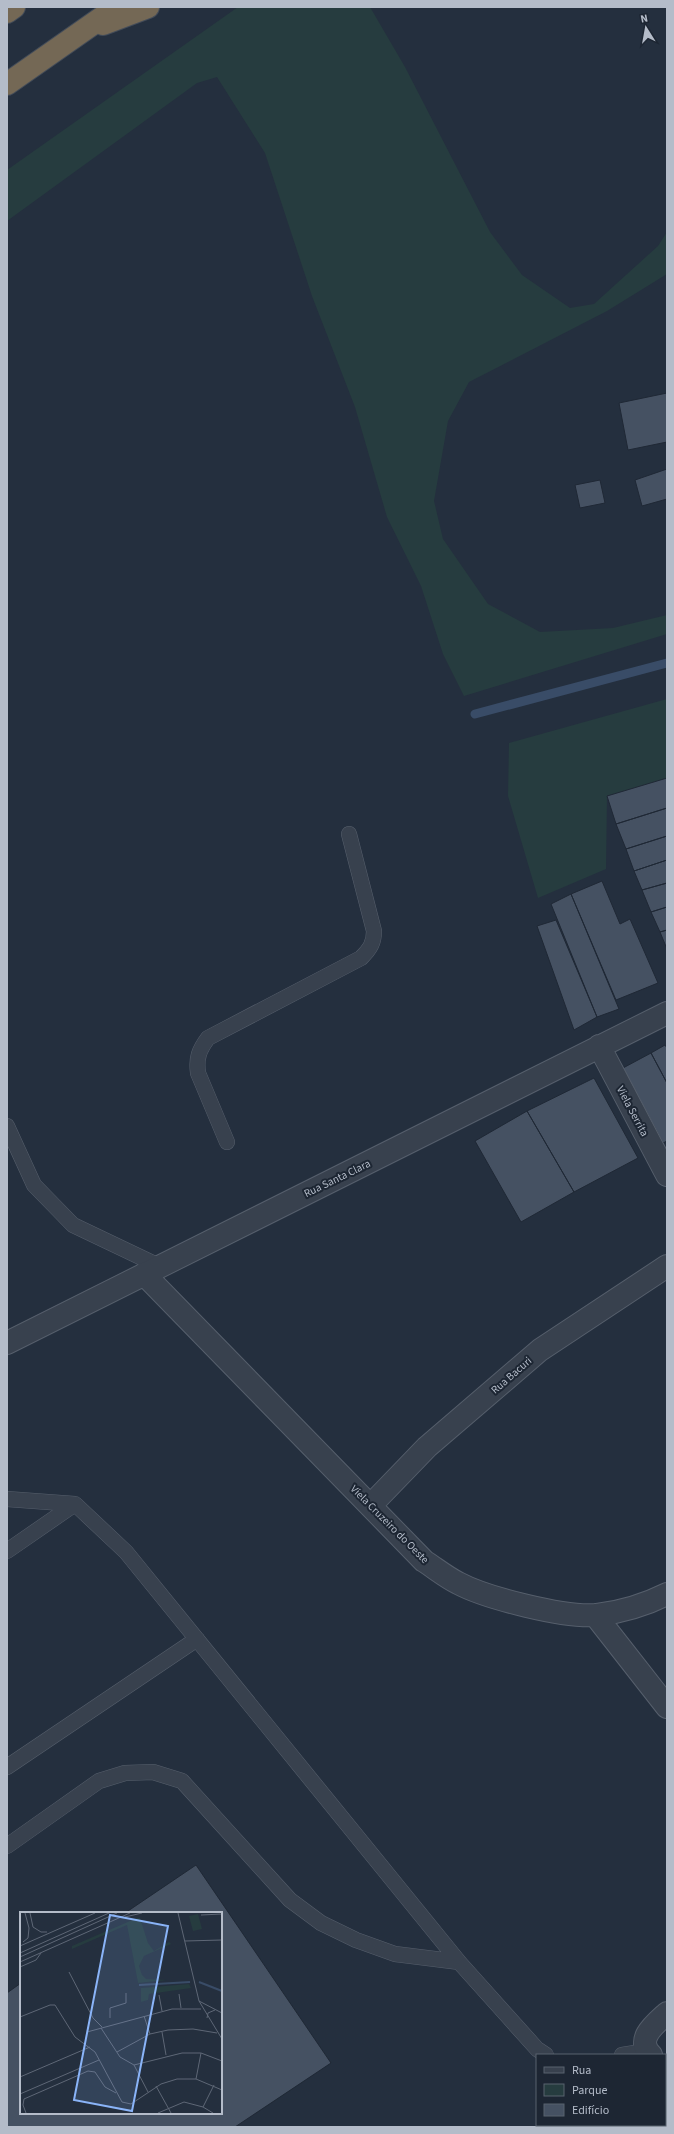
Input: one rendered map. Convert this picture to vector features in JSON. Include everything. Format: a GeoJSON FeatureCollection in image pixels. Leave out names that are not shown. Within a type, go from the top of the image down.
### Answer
{"type":"FeatureCollection","features":[{"type":"Feature","properties":{"kind":"highway"},"geometry":{"type":"LineString","coordinates":[[7,12],[14,7]]}},
{"type":"Feature","properties":{"kind":"highway"},"geometry":{"type":"LineString","coordinates":[[7,84],[117,7]]}},
{"type":"Feature","properties":{"kind":"highway"},"geometry":{"type":"LineString","coordinates":[[81,32],[148,7]]}},
{"type":"Feature","properties":{"kind":"street","name":"Rua Santa Clara"},"geometry":{"type":"LineString","coordinates":[[7,1342],[667,1013]]}},
{"type":"Feature","properties":{"kind":"street","name":"Viela Serrita"},"geometry":{"type":"LineString","coordinates":[[599,1046],[667,1175]]}},
{"type":"Feature","properties":{"kind":"street","name":"Rua Bacuri"},"geometry":{"type":"LineString","coordinates":[[371,1505],[427,1447],[540,1350],[667,1266]]}},
{"type":"Feature","properties":{"kind":"street","name":"Viela Cruzeiro do Oeste"},"geometry":{"type":"LineString","coordinates":[[151,1270],[424,1561],[458,1583],[502,1600],[551,1611],[596,1615],[627,1610],[667,1594]]}},
{"type":"Feature","properties":{"kind":"street"},"geometry":{"type":"LineString","coordinates":[[596,1615],[667,1707]]}},
{"type":"Feature","properties":{"kind":"street"},"geometry":{"type":"LineString","coordinates":[[649,2053],[646,2037],[648,2031],[667,2013]]}},
{"type":"Feature","properties":{"kind":"lane"},"geometry":{"type":"LineString","coordinates":[[227,1142],[198,1073],[196,1061],[199,1050],[208,1038],[361,958],[369,950],[374,941],[374,931],[349,834]]}},
{"type":"Feature","properties":{"kind":"lane"},"geometry":{"type":"LineString","coordinates":[[7,1126],[34,1186],[73,1225],[151,1270]]}},
{"type":"Feature","properties":{"kind":"lane"},"geometry":{"type":"LineString","coordinates":[[7,1499],[75,1504],[126,1552],[459,1962],[537,2049],[544,2054]]}},
{"type":"Feature","properties":{"kind":"lane"},"geometry":{"type":"LineString","coordinates":[[7,1551],[75,1504]]}},
{"type":"Feature","properties":{"kind":"lane"},"geometry":{"type":"LineString","coordinates":[[7,1767],[197,1639]]}},
{"type":"Feature","properties":{"kind":"lane"},"geometry":{"type":"LineString","coordinates":[[7,1846],[99,1781],[125,1773],[153,1772],[182,1781],[290,1900],[321,1923],[356,1940],[395,1954],[459,1962]]}},
{"type":"Feature","properties":{"kind":"lane"},"geometry":{"type":"LineString","coordinates":[[636,2054],[649,2053]]}},
{"type":"Feature","properties":{"kind":"green space"},"geometry":{"type":"Polygon","coordinates":[[[238,7],[370,7],[405,67],[490,232],[522,275],[570,308],[594,304],[658,246],[667,232],[667,274],[607,311],[469,382],[448,421],[434,501],[443,539],[488,604],[540,632],[613,628],[667,615],[667,634],[464,696],[443,654],[421,586],[387,517],[355,407],[312,296],[265,153],[217,77],[197,83],[7,221],[7,170],[238,7]]]}},
{"type":"Feature","properties":{"kind":"green space"},"geometry":{"type":"Polygon","coordinates":[[[667,699],[667,779],[607,796],[606,869],[538,898],[508,796],[509,743],[667,699]]]}},
{"type":"Feature","properties":{"kind":"building"},"geometry":{"type":"Polygon","coordinates":[[[667,393],[667,442],[628,450],[619,403],[667,393]]]}},
{"type":"Feature","properties":{"kind":"building"},"geometry":{"type":"Polygon","coordinates":[[[667,469],[667,499],[642,506],[635,480],[667,469]]]}},
{"type":"Feature","properties":{"kind":"building"},"geometry":{"type":"Polygon","coordinates":[[[600,480],[605,503],[580,508],[575,485],[600,480]]]}},
{"type":"Feature","properties":{"kind":"building"},"geometry":{"type":"Polygon","coordinates":[[[667,778],[667,808],[616,824],[607,796],[667,778]]]}},
{"type":"Feature","properties":{"kind":"building"},"geometry":{"type":"Polygon","coordinates":[[[667,808],[667,836],[626,849],[616,824],[667,808]]]}},
{"type":"Feature","properties":{"kind":"building"},"geometry":{"type":"Polygon","coordinates":[[[667,836],[667,860],[634,871],[626,849],[667,836]]]}},
{"type":"Feature","properties":{"kind":"building"},"geometry":{"type":"Polygon","coordinates":[[[667,860],[667,883],[642,890],[634,871],[667,860]]]}},
{"type":"Feature","properties":{"kind":"building"},"geometry":{"type":"Polygon","coordinates":[[[602,881],[620,924],[630,919],[658,983],[616,1000],[571,894],[602,881]]]}},
{"type":"Feature","properties":{"kind":"building"},"geometry":{"type":"Polygon","coordinates":[[[667,883],[667,907],[651,912],[642,890],[667,883]]]}},
{"type":"Feature","properties":{"kind":"building"},"geometry":{"type":"Polygon","coordinates":[[[571,894],[619,1009],[597,1017],[551,904],[571,894]]]}},
{"type":"Feature","properties":{"kind":"building"},"geometry":{"type":"Polygon","coordinates":[[[667,907],[667,930],[660,932],[651,912],[667,907]]]}},
{"type":"Feature","properties":{"kind":"building"},"geometry":{"type":"Polygon","coordinates":[[[556,920],[597,1017],[574,1030],[537,926],[556,920]]]}},
{"type":"Feature","properties":{"kind":"building"},"geometry":{"type":"Polygon","coordinates":[[[667,930],[667,949],[660,932],[667,930]]]}},
{"type":"Feature","properties":{"kind":"building"},"geometry":{"type":"Polygon","coordinates":[[[665,1045],[667,1048],[667,1083],[651,1053],[665,1045]]]}},
{"type":"Feature","properties":{"kind":"building"},"geometry":{"type":"Polygon","coordinates":[[[651,1053],[667,1083],[667,1141],[663,1143],[623,1068],[651,1053]]]}},
{"type":"Feature","properties":{"kind":"building"},"geometry":{"type":"Polygon","coordinates":[[[594,1078],[638,1158],[574,1192],[527,1111],[594,1078]]]}},
{"type":"Feature","properties":{"kind":"building"},"geometry":{"type":"Polygon","coordinates":[[[527,1111],[574,1192],[521,1222],[475,1141],[527,1111]]]}},
{"type":"Feature","properties":{"kind":"building"},"geometry":{"type":"Polygon","coordinates":[[[196,1865],[331,2063],[235,2127],[7,2127],[7,1993],[20,1984],[20,2114],[222,2114],[222,1912],[126,1912],[196,1865]]]}},
{"type":"Feature","properties":{"kind":"waterway"},"geometry":{"type":"LineString","coordinates":[[475,714],[667,663]]}}]}
